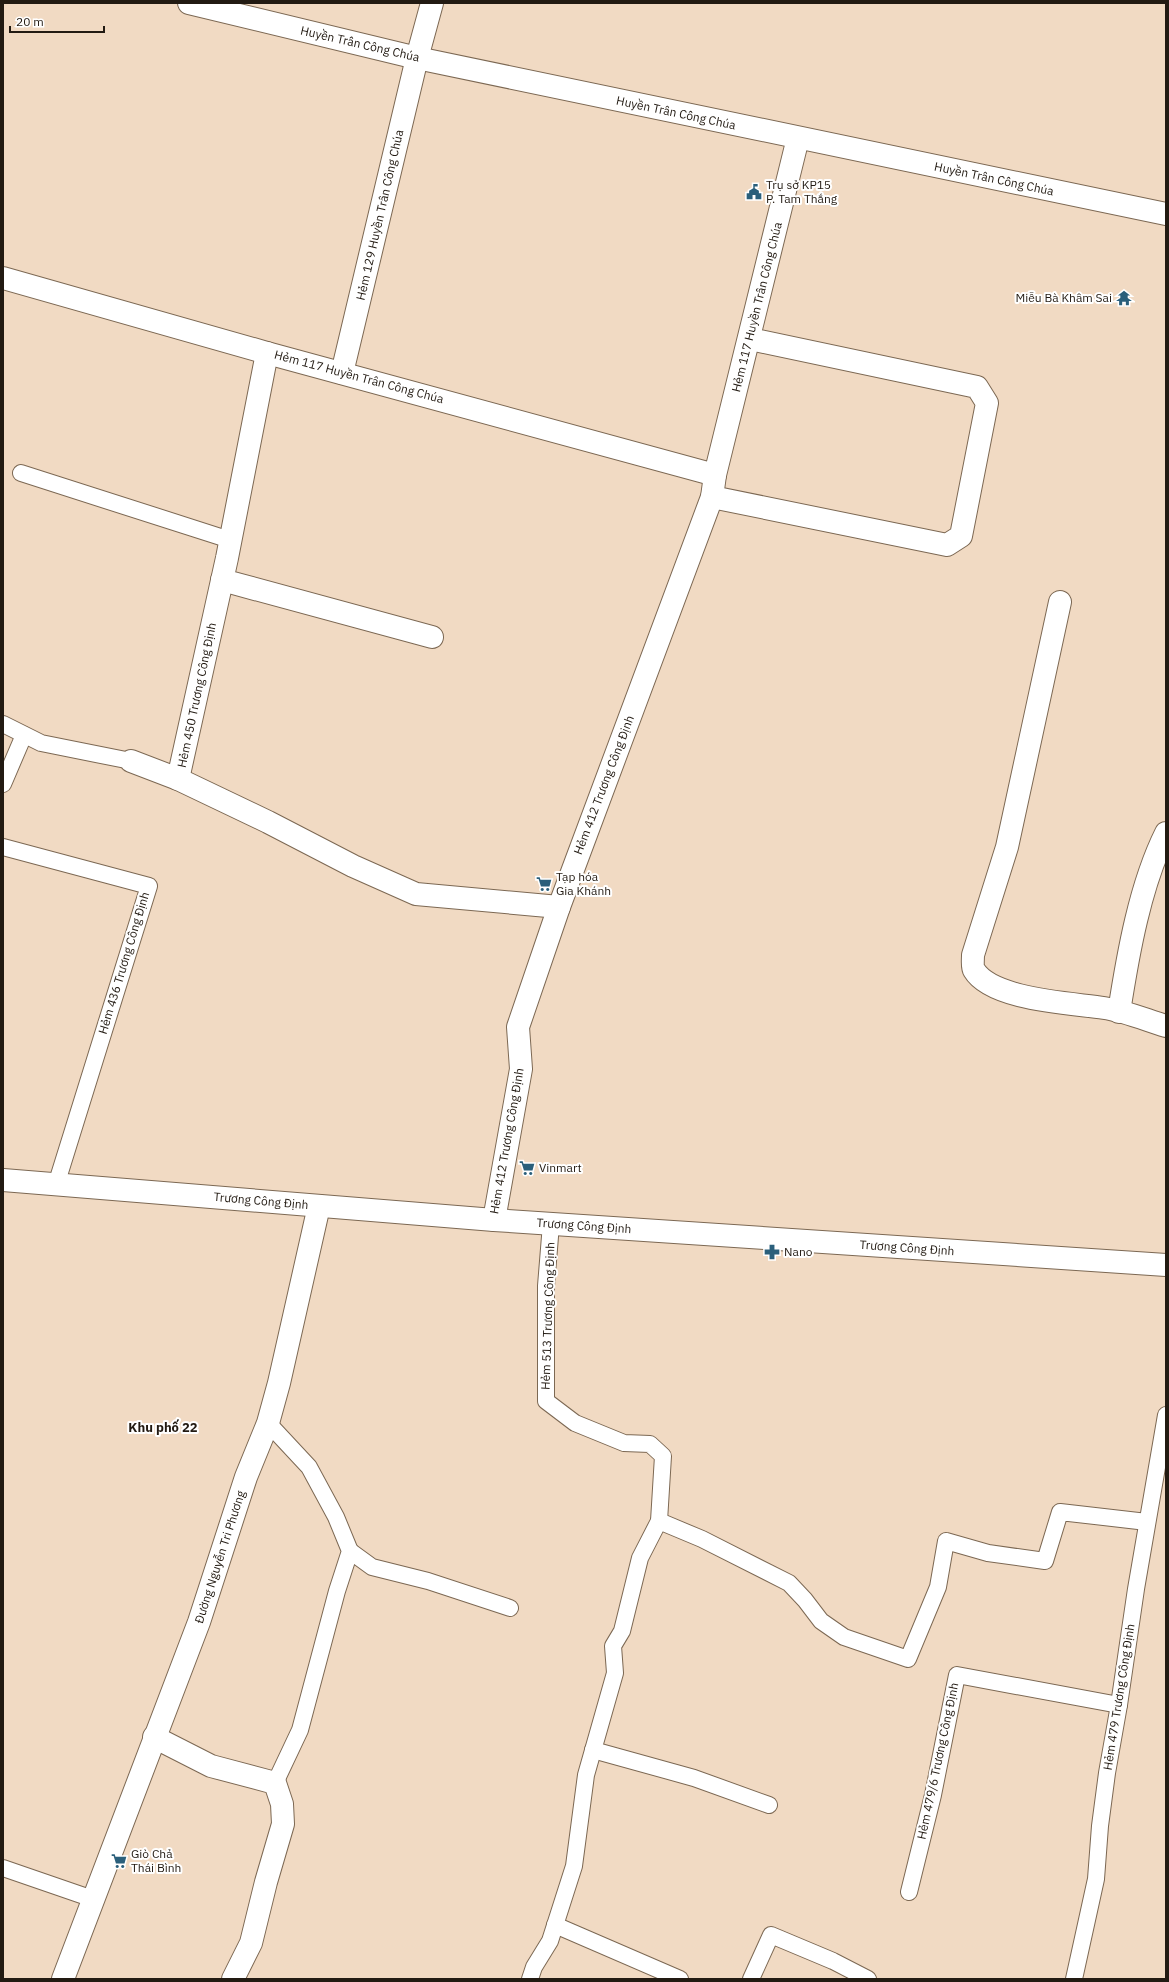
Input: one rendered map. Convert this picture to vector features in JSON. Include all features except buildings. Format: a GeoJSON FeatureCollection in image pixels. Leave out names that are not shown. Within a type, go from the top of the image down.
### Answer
{"type":"FeatureCollection","features":[{"type":"Feature","properties":{"kind":"street","name":"Huyền Trân Công Chúa"},"geometry":{"type":"LineString","coordinates":[[188,3],[417,58],[1166,214]]}},
{"type":"Feature","properties":{"kind":"street","name":"Hẻm 129 Huyền Trân Công Chúa"},"geometry":{"type":"LineString","coordinates":[[342,373],[417,58],[432,3]]}},
{"type":"Feature","properties":{"kind":"street","name":"Hẻm 117 Huyền Trân Công Chúa"},"geometry":{"type":"LineString","coordinates":[[712,497],[716,475],[798,138]]}},
{"type":"Feature","properties":{"kind":"street","name":"Hẻm 117 Huyền Trân Công Chúa"},"geometry":{"type":"LineString","coordinates":[[3,278],[267,353],[716,475]]}},
{"type":"Feature","properties":{"kind":"street"},"geometry":{"type":"LineString","coordinates":[[712,497],[947,545],[961,536],[987,404],[977,387],[750,339]]}},
{"type":"Feature","properties":{"kind":"street","name":"Hẻm 450 Trương Công Định"},"geometry":{"type":"LineString","coordinates":[[267,353],[222,580],[178,780],[268,822],[353,866],[416,894],[559,907]]}},
{"type":"Feature","properties":{"kind":"street","name":"Hẻm 412 Trương Công Định"},"geometry":{"type":"LineString","coordinates":[[494,1220],[521,1069],[518,1027],[559,907],[712,497]]}},
{"type":"Feature","properties":{"kind":"street"},"geometry":{"type":"LineString","coordinates":[[222,580],[432,637]]}},
{"type":"Feature","properties":{"kind":"street"},"geometry":{"type":"LineString","coordinates":[[1060,602],[1017,807],[1007,847],[973,955],[973,969],[982,980],[1005,992],[1063,1004],[1105,1008],[1166,1026]]}},
{"type":"Feature","properties":{"kind":"street"},"geometry":{"type":"LineString","coordinates":[[131,761],[178,780]]}},
{"type":"Feature","properties":{"kind":"street"},"geometry":{"type":"LineString","coordinates":[[1119,1012],[1131,942],[1144,893],[1166,833]]}},
{"type":"Feature","properties":{"kind":"street","name":"Trương Công Định"},"geometry":{"type":"LineString","coordinates":[[3,1180],[494,1220],[1166,1265]]}},
{"type":"Feature","properties":{"kind":"street","name":"Đường Nguyễn Tri Phương"},"geometry":{"type":"LineString","coordinates":[[62,1979],[199,1622],[246,1477],[268,1423],[279,1383],[319,1206]]}},
{"type":"Feature","properties":{"kind":"street"},"geometry":{"type":"LineString","coordinates":[[154,1737],[211,1766],[275,1783],[282,1804],[283,1824],[266,1882],[251,1943],[233,1979]]}},
{"type":"Feature","properties":{"kind":"lane"},"geometry":{"type":"LineString","coordinates":[[20,473],[230,540]]}},
{"type":"Feature","properties":{"kind":"lane"},"geometry":{"type":"LineString","coordinates":[[3,724],[41,743],[131,761]]}},
{"type":"Feature","properties":{"kind":"lane"},"geometry":{"type":"LineString","coordinates":[[3,784],[24,735]]}},
{"type":"Feature","properties":{"kind":"lane","name":"Hẻm 436 Trương Công Định"},"geometry":{"type":"LineString","coordinates":[[3,847],[149,886],[56,1185]]}},
{"type":"Feature","properties":{"kind":"lane","name":"Hẻm 513 Trương Công Định"},"geometry":{"type":"LineString","coordinates":[[530,1979],[534,1967],[550,1940],[574,1866],[586,1775],[615,1673],[613,1646],[622,1631],[640,1558],[658,1521],[662,1456],[650,1444],[624,1443],[575,1423],[546,1401],[546,1286],[551,1224]]}},
{"type":"Feature","properties":{"kind":"lane","name":"Hẻm 479 Trương Công Định"},"geometry":{"type":"LineString","coordinates":[[1074,1979],[1096,1879],[1100,1826],[1136,1589],[1166,1415]]}},
{"type":"Feature","properties":{"kind":"lane"},"geometry":{"type":"LineString","coordinates":[[268,1423],[309,1467],[336,1517],[350,1550],[372,1567],[428,1582],[510,1608]]}},
{"type":"Feature","properties":{"kind":"lane"},"geometry":{"type":"LineString","coordinates":[[658,1521],[702,1539],[789,1583],[820,1621],[844,1637],[908,1659],[938,1587],[946,1541],[988,1553],[1045,1561],[1060,1512],[1148,1522]]}},
{"type":"Feature","properties":{"kind":"lane"},"geometry":{"type":"LineString","coordinates":[[275,1783],[300,1730],[337,1591],[350,1550]]}},
{"type":"Feature","properties":{"kind":"lane","name":"Hẻm 479/6 Trương Công Định"},"geometry":{"type":"LineString","coordinates":[[909,1892],[933,1795],[957,1675],[1119,1705]]}},
{"type":"Feature","properties":{"kind":"lane"},"geometry":{"type":"LineString","coordinates":[[593,1750],[694,1778],[769,1805]]}},
{"type":"Feature","properties":{"kind":"lane"},"geometry":{"type":"LineString","coordinates":[[3,1868],[93,1899]]}},
{"type":"Feature","properties":{"kind":"lane"},"geometry":{"type":"LineString","coordinates":[[555,1925],[680,1979]]}},
{"type":"Feature","properties":{"kind":"lane"},"geometry":{"type":"LineString","coordinates":[[751,1979],[771,1935],[833,1961],[868,1979]]}},
{"type":"Feature","properties":{"kind":"place","name":"Trụ sở KP15 P. Tam Thắng"},"geometry":{"type":"Point","coordinates":[754,192]}},
{"type":"Feature","properties":{"kind":"place","name":"Miễu Bà Khâm Sai"},"geometry":{"type":"Point","coordinates":[1124,298]}},
{"type":"Feature","properties":{"kind":"place","name":"Tạp hóa Gia Khánh"},"geometry":{"type":"Point","coordinates":[544,884]}},
{"type":"Feature","properties":{"kind":"place","name":"Vinmart"},"geometry":{"type":"Point","coordinates":[527,1168]}},
{"type":"Feature","properties":{"kind":"place","name":"Nano"},"geometry":{"type":"Point","coordinates":[772,1252]}},
{"type":"Feature","properties":{"kind":"place","name":"Giò Chả Thái Bình"},"geometry":{"type":"Point","coordinates":[119,1861]}},
{"type":"Feature","properties":{"kind":"district","name":"Khu phố 22"},"geometry":{"type":"Point","coordinates":[163,1427]}}]}
